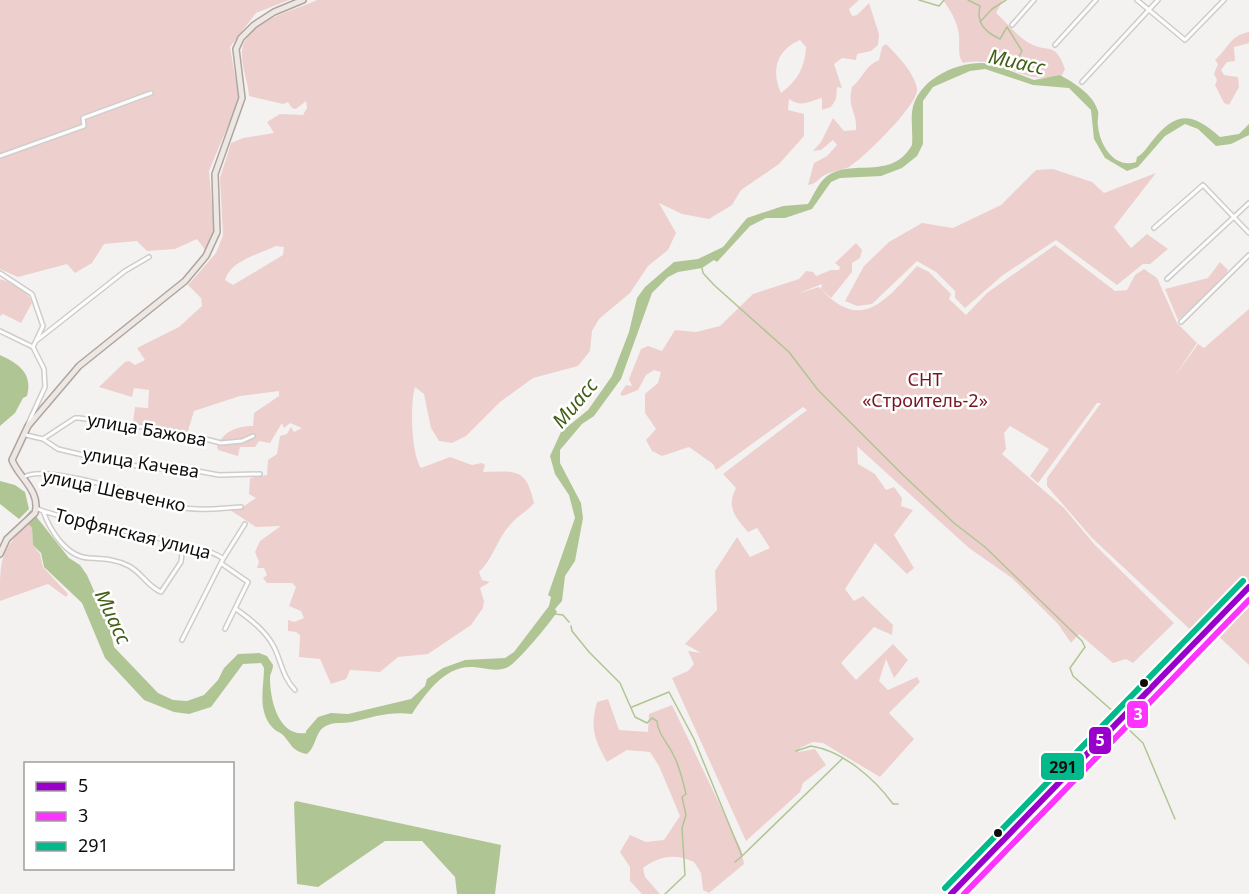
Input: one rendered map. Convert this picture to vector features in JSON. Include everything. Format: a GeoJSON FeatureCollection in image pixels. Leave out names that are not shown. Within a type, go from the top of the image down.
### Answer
{"type":"FeatureCollection","features":[{"type":"Feature","properties":{"kind":"main road"},"geometry":{"type":"LineString","coordinates":[[0,554],[4,543],[38,510],[24,477],[12,460],[15,450],[26,435],[28,426],[85,360],[185,280],[206,256],[217,232],[215,174],[242,98],[236,49],[241,38],[254,25],[274,12],[303,0]]}},
{"type":"Feature","properties":{"kind":"main road"},"geometry":{"type":"LineString","coordinates":[[951,894],[1249,588]]}},
{"type":"Feature","properties":{"kind":"street"},"geometry":{"type":"LineString","coordinates":[[1012,25],[1034,0]]}},
{"type":"Feature","properties":{"kind":"street"},"geometry":{"type":"LineString","coordinates":[[1055,45],[1096,0]]}},
{"type":"Feature","properties":{"kind":"street"},"geometry":{"type":"LineString","coordinates":[[1137,0],[1185,40],[1195,33],[1224,0]]}},
{"type":"Feature","properties":{"kind":"street"},"geometry":{"type":"LineString","coordinates":[[1082,82],[1158,0]]}},
{"type":"Feature","properties":{"kind":"street"},"geometry":{"type":"LineString","coordinates":[[0,156],[64,135],[84,126],[83,118],[151,93]]}},
{"type":"Feature","properties":{"kind":"street"},"geometry":{"type":"LineString","coordinates":[[1154,228],[1203,185],[1249,233]]}},
{"type":"Feature","properties":{"kind":"street"},"geometry":{"type":"LineString","coordinates":[[1167,279],[1249,203]]}},
{"type":"Feature","properties":{"kind":"street"},"geometry":{"type":"LineString","coordinates":[[1181,322],[1249,255]]}},
{"type":"Feature","properties":{"kind":"street"},"geometry":{"type":"LineString","coordinates":[[36,341],[125,272],[149,257]]}},
{"type":"Feature","properties":{"kind":"street"},"geometry":{"type":"LineString","coordinates":[[0,273],[32,294],[43,326],[33,347]]}},
{"type":"Feature","properties":{"kind":"street"},"geometry":{"type":"LineString","coordinates":[[0,331],[33,347],[46,379],[28,426]]}},
{"type":"Feature","properties":{"kind":"street","name":"улица Бажова"},"geometry":{"type":"LineString","coordinates":[[43,439],[75,418],[178,432],[220,443],[242,441],[253,436]]}},
{"type":"Feature","properties":{"kind":"street","name":"улица Качева"},"geometry":{"type":"LineString","coordinates":[[26,435],[43,439],[58,449],[121,464],[162,469],[175,467],[219,475],[261,474]]}},
{"type":"Feature","properties":{"kind":"street","name":"улица Шевченко"},"geometry":{"type":"LineString","coordinates":[[24,477],[38,472],[121,489],[186,508],[241,507]]}},
{"type":"Feature","properties":{"kind":"street"},"geometry":{"type":"LineString","coordinates":[[38,510],[74,554],[87,558],[104,558],[126,565],[134,569],[150,587],[161,592],[181,562],[183,544]]}},
{"type":"Feature","properties":{"kind":"street","name":"Торфянская улица"},"geometry":{"type":"LineString","coordinates":[[38,510],[213,553],[248,582],[236,609]]}},
{"type":"Feature","properties":{"kind":"street"},"geometry":{"type":"LineString","coordinates":[[182,640],[222,561],[245,524]]}},
{"type":"Feature","properties":{"kind":"street"},"geometry":{"type":"LineString","coordinates":[[225,628],[236,609],[263,632],[273,646],[288,683],[295,690]]}},
{"type":"Feature","properties":{"kind":"green space"},"geometry":{"type":"Polygon","coordinates":[[[0,0],[289,0],[256,13],[230,47],[239,99],[209,171],[214,228],[212,242],[206,251],[197,239],[175,249],[147,251],[137,241],[104,244],[92,263],[75,273],[67,264],[18,277],[0,269],[0,0]]]}},
{"type":"Feature","properties":{"kind":"green space"},"geometry":{"type":"Polygon","coordinates":[[[317,0],[859,0],[849,9],[852,16],[857,15],[869,3],[879,34],[878,45],[871,51],[857,54],[856,60],[842,58],[834,64],[842,88],[837,87],[836,99],[831,107],[822,110],[822,98],[802,103],[789,99],[788,110],[804,114],[804,136],[779,164],[741,190],[732,205],[709,219],[682,214],[659,203],[676,233],[668,250],[648,266],[630,293],[599,319],[592,331],[590,351],[578,366],[533,378],[500,402],[466,436],[452,443],[439,441],[431,428],[424,394],[415,387],[412,428],[415,451],[421,468],[450,457],[472,465],[482,463],[485,465],[483,472],[512,472],[518,474],[527,483],[534,503],[513,522],[479,572],[482,580],[490,582],[480,588],[484,601],[483,608],[471,625],[428,654],[398,657],[380,672],[350,670],[346,679],[331,684],[320,659],[299,657],[300,635],[288,631],[288,620],[294,622],[304,618],[301,611],[289,606],[296,587],[292,583],[267,583],[263,578],[267,575],[264,568],[257,568],[259,562],[255,552],[260,541],[281,526],[256,527],[230,510],[241,508],[256,498],[249,494],[250,478],[267,475],[268,460],[277,454],[280,436],[287,434],[291,427],[294,432],[302,428],[290,423],[284,428],[282,423],[270,443],[259,441],[255,447],[240,447],[238,456],[218,450],[217,447],[223,437],[232,430],[253,426],[254,413],[279,396],[279,391],[240,396],[194,411],[188,431],[133,423],[135,407],[148,408],[149,390],[134,388],[132,397],[99,387],[125,362],[129,361],[135,365],[145,360],[137,348],[179,327],[202,306],[201,298],[188,285],[216,253],[223,235],[220,178],[231,143],[243,138],[274,133],[267,122],[280,114],[303,115],[307,108],[306,101],[296,109],[292,108],[288,102],[283,104],[249,96],[242,60],[244,43],[259,25],[317,0]],[[800,40],[786,49],[778,62],[776,77],[781,93],[792,84],[802,68],[806,47],[800,40]],[[276,246],[239,263],[228,273],[225,280],[233,285],[283,255],[284,247],[276,246]]]}},
{"type":"Feature","properties":{"kind":"green space"},"geometry":{"type":"Polygon","coordinates":[[[943,0],[1003,0],[996,13],[1025,40],[1058,54],[1065,69],[1062,75],[1047,78],[1034,77],[990,63],[978,61],[963,63],[959,54],[957,25],[943,0]]]}},
{"type":"Feature","properties":{"kind":"green space"},"geometry":{"type":"Polygon","coordinates":[[[1249,32],[1249,43],[1234,47],[1235,61],[1227,62],[1221,70],[1224,75],[1238,77],[1239,87],[1229,105],[1224,103],[1215,85],[1217,80],[1214,74],[1218,64],[1215,60],[1237,36],[1249,32]]]}},
{"type":"Feature","properties":{"kind":"green space"},"geometry":{"type":"Polygon","coordinates":[[[886,44],[913,77],[917,89],[915,96],[900,118],[856,162],[849,167],[826,174],[815,183],[808,185],[814,163],[827,156],[837,145],[833,140],[821,150],[813,151],[821,142],[833,118],[844,131],[856,130],[851,105],[852,87],[870,65],[879,60],[882,47],[886,44]]]}},
{"type":"Feature","properties":{"kind":"green space"},"geometry":{"type":"Polygon","coordinates":[[[1053,169],[1092,182],[1104,193],[1156,173],[1114,227],[1131,248],[1147,234],[1168,249],[1150,264],[1143,264],[1117,285],[1056,240],[1003,275],[965,308],[955,298],[955,291],[936,272],[917,261],[872,304],[857,306],[845,301],[864,266],[889,242],[922,223],[953,228],[1001,205],[1036,170],[1053,169]]]}},
{"type":"Feature","properties":{"kind":"green space","name":"СНТ «Строитель-2»"},"geometry":{"type":"Polygon","coordinates":[[[856,243],[862,250],[860,258],[852,263],[852,272],[831,298],[824,292],[834,301],[848,308],[860,310],[872,307],[894,291],[917,266],[929,272],[951,294],[949,299],[966,315],[987,293],[1055,245],[1115,291],[1127,290],[1135,275],[1144,269],[1157,278],[1177,323],[1197,343],[1173,379],[1198,344],[1204,348],[1249,309],[1249,581],[1196,635],[1092,538],[1047,486],[1047,478],[1101,403],[1097,403],[1038,483],[1030,476],[1049,449],[1010,426],[1004,433],[1006,449],[1002,454],[1064,508],[1095,545],[1174,623],[1133,663],[1126,659],[1113,663],[1079,634],[1071,643],[1058,624],[1012,578],[969,548],[857,446],[858,464],[875,474],[886,490],[894,487],[902,498],[901,506],[913,510],[894,535],[914,568],[907,574],[875,543],[845,589],[854,601],[863,596],[893,625],[892,635],[874,627],[841,663],[856,680],[893,644],[908,660],[894,678],[886,659],[879,681],[888,690],[917,677],[920,682],[889,713],[914,739],[880,777],[823,743],[813,742],[800,748],[798,752],[815,749],[826,765],[803,783],[800,792],[746,841],[672,678],[688,671],[694,664],[688,651],[701,653],[685,644],[717,610],[715,571],[737,537],[750,557],[770,548],[757,528],[748,532],[733,512],[732,501],[736,488],[723,474],[807,410],[803,407],[716,470],[713,464],[689,447],[662,456],[652,451],[646,440],[656,429],[645,413],[645,394],[658,383],[661,372],[654,370],[646,375],[638,390],[623,396],[620,394],[626,385],[632,386],[629,379],[641,349],[648,346],[662,351],[675,330],[696,332],[720,326],[753,294],[799,279],[806,271],[813,272],[816,276],[831,270],[839,270],[840,267],[835,263],[856,243]],[[822,284],[797,294],[819,287],[821,289],[822,284]]]}},
{"type":"Feature","properties":{"kind":"green space"},"geometry":{"type":"Polygon","coordinates":[[[1220,262],[1228,270],[1218,286],[1178,320],[1165,289],[1208,278],[1220,262]]]}},
{"type":"Feature","properties":{"kind":"green space"},"geometry":{"type":"Polygon","coordinates":[[[0,279],[19,287],[30,298],[32,303],[21,323],[3,314],[0,316],[0,279]]]}},
{"type":"Feature","properties":{"kind":"green space"},"geometry":{"type":"Polygon","coordinates":[[[28,522],[32,528],[33,545],[40,554],[43,567],[68,594],[66,597],[48,584],[0,601],[1,565],[12,541],[28,522]]]}},
{"type":"Feature","properties":{"kind":"green space"},"geometry":{"type":"Polygon","coordinates":[[[1249,594],[1249,665],[1213,631],[1249,594]]]}},
{"type":"Feature","properties":{"kind":"green space"},"geometry":{"type":"Polygon","coordinates":[[[608,699],[619,730],[648,732],[649,714],[672,705],[741,849],[744,864],[709,893],[703,890],[701,873],[694,862],[680,857],[661,858],[643,868],[645,877],[660,894],[642,894],[630,881],[630,867],[620,852],[630,835],[646,842],[664,840],[680,816],[659,766],[650,752],[627,750],[607,762],[596,740],[594,719],[597,702],[608,699]]]}},
{"type":"Feature","properties":{"kind":"water","name":"Миасс"},"geometry":{"type":"Polygon","coordinates":[[[1017,62],[1028,63],[1026,67],[1006,69],[1034,80],[1060,75],[1087,94],[1098,111],[1099,134],[1105,148],[1121,162],[1136,162],[1137,157],[1162,130],[1185,118],[1202,123],[1220,137],[1239,134],[1249,124],[1249,135],[1231,144],[1216,146],[1198,129],[1185,124],[1165,136],[1138,167],[1127,171],[1105,158],[1094,139],[1091,110],[1069,88],[1033,85],[985,69],[970,71],[933,87],[923,101],[923,144],[917,156],[902,168],[881,176],[840,178],[831,182],[812,209],[785,218],[766,218],[750,226],[717,262],[714,260],[702,268],[678,272],[668,277],[652,293],[621,379],[594,416],[582,424],[560,450],[560,463],[581,503],[583,518],[575,561],[565,576],[562,601],[555,609],[557,612],[526,650],[508,667],[494,670],[471,667],[453,671],[444,676],[430,690],[412,714],[389,714],[327,725],[321,730],[307,754],[302,753],[295,749],[267,720],[263,706],[264,668],[261,663],[243,664],[211,707],[189,714],[174,712],[144,700],[105,658],[82,603],[44,567],[41,553],[33,545],[32,528],[24,518],[31,510],[69,558],[80,565],[87,575],[109,625],[114,647],[158,693],[173,700],[187,701],[204,695],[218,680],[224,668],[238,654],[259,653],[267,656],[273,665],[270,687],[278,715],[282,723],[296,733],[306,733],[318,717],[331,713],[348,714],[411,699],[425,686],[427,679],[443,668],[465,660],[505,658],[514,652],[549,606],[551,597],[548,595],[575,518],[569,495],[555,474],[550,456],[561,432],[588,410],[612,376],[629,332],[637,298],[645,287],[674,262],[698,259],[723,247],[747,218],[783,206],[808,204],[823,180],[836,171],[882,166],[893,163],[903,156],[912,145],[912,112],[915,101],[928,83],[938,76],[959,66],[984,63],[1002,67],[1017,62]]]}},
{"type":"Feature","properties":{"kind":"water"},"geometry":{"type":"Polygon","coordinates":[[[0,355],[23,370],[28,381],[28,388],[27,396],[23,398],[15,413],[0,426],[0,355]]]}},
{"type":"Feature","properties":{"kind":"water"},"geometry":{"type":"Polygon","coordinates":[[[0,481],[15,485],[25,492],[29,509],[19,519],[0,504],[0,481]]]}},
{"type":"Feature","properties":{"kind":"water"},"geometry":{"type":"Polygon","coordinates":[[[296,801],[501,845],[495,894],[457,894],[455,877],[422,841],[385,841],[318,887],[297,884],[294,803],[296,801]]]}},
{"type":"Feature","properties":{"kind":"waterway"},"geometry":{"type":"LineString","coordinates":[[919,0],[939,6],[944,0]]}},
{"type":"Feature","properties":{"kind":"waterway"},"geometry":{"type":"LineString","coordinates":[[968,0],[980,6],[979,17],[983,26],[990,33],[1000,39],[1007,27],[1022,51],[1016,62]]}},
{"type":"Feature","properties":{"kind":"waterway"},"geometry":{"type":"LineString","coordinates":[[980,22],[992,9],[1006,0]]}},
{"type":"Feature","properties":{"kind":"waterway"},"geometry":{"type":"LineString","coordinates":[[702,268],[703,273],[714,285],[789,352],[818,390],[903,475],[954,523],[985,547],[1082,641],[1085,647],[1070,668],[1073,676],[1116,714]]}},
{"type":"Feature","properties":{"kind":"waterway"},"geometry":{"type":"LineString","coordinates":[[555,614],[563,615],[569,622]]}},
{"type":"Feature","properties":{"kind":"waterway"},"geometry":{"type":"LineString","coordinates":[[571,626],[572,631],[589,652],[620,683],[635,717],[647,723],[652,718],[657,721],[659,730],[680,770],[686,794],[682,797],[686,815],[682,828],[685,875],[665,894]]}},
{"type":"Feature","properties":{"kind":"waterway"},"geometry":{"type":"LineString","coordinates":[[632,707],[669,692],[694,739],[742,856],[735,862]]}},
{"type":"Feature","properties":{"kind":"waterway"},"geometry":{"type":"LineString","coordinates":[[1123,724],[1143,743],[1175,819]]}},
{"type":"Feature","properties":{"kind":"waterway"},"geometry":{"type":"LineString","coordinates":[[796,751],[811,746],[835,754],[868,776],[893,804],[898,804]]}},
{"type":"Feature","properties":{"kind":"waterway"},"geometry":{"type":"LineString","coordinates":[[742,856],[842,759]]}},
{"type":"Feature","properties":{"kind":"transit line","name":"291"},"geometry":{"type":"LineString","coordinates":[[945,888],[1243,581]]}},
{"type":"Feature","properties":{"kind":"transit line","name":"5"},"geometry":{"type":"LineString","coordinates":[[951,894],[1249,587]]}},
{"type":"Feature","properties":{"kind":"transit line","name":"3"},"geometry":{"type":"LineString","coordinates":[[964,894],[1249,600]]}}]}
